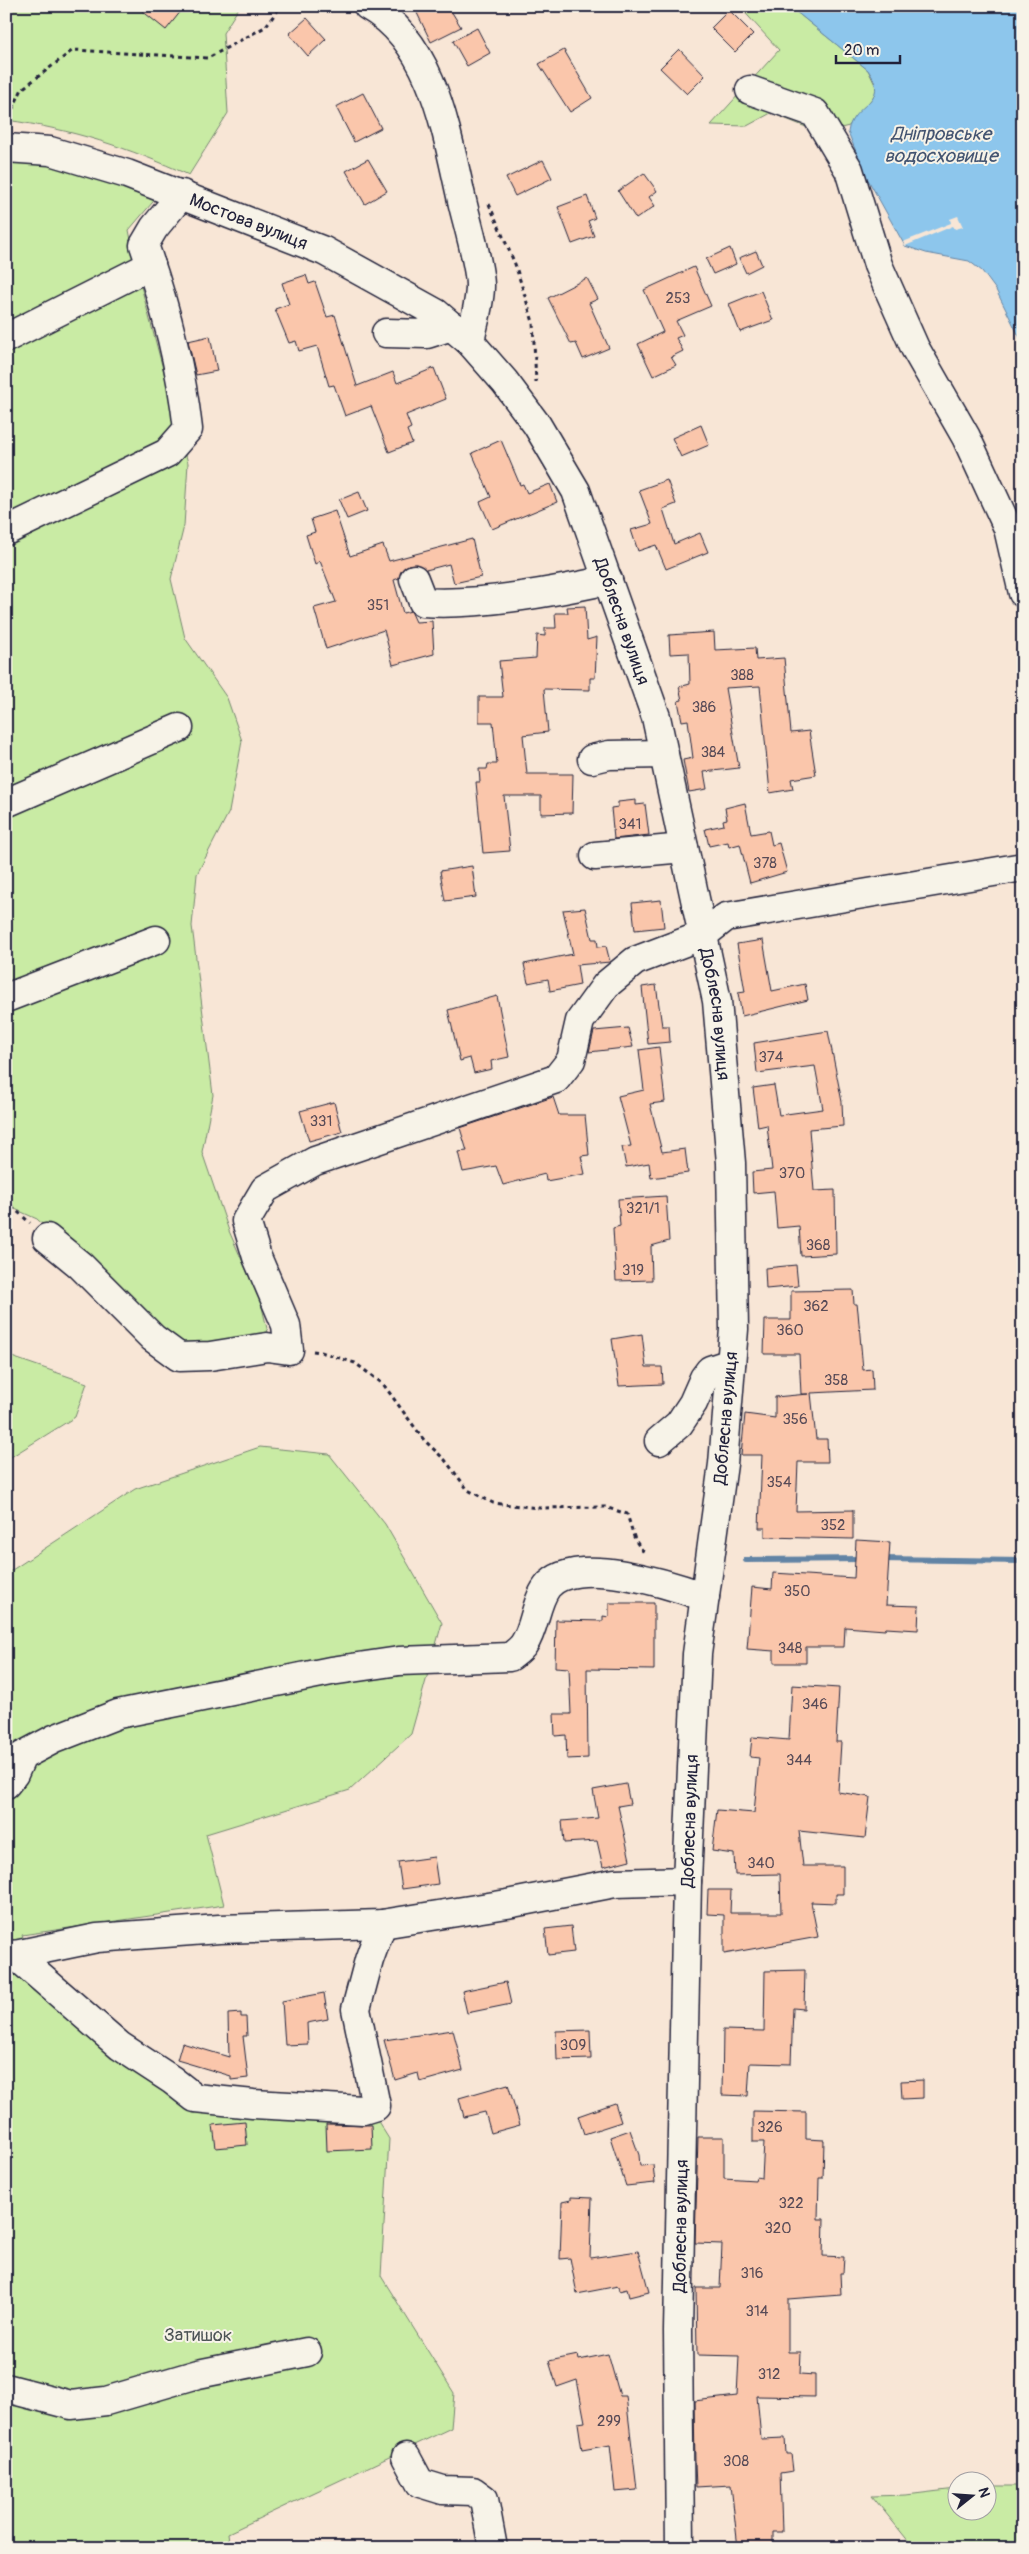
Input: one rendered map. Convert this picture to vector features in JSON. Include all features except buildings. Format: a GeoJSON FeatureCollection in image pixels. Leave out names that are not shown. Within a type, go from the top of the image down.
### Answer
{"type":"FeatureCollection","features":[{"type":"Feature","properties":{"kind":"street"},"geometry":{"type":"LineString","coordinates":[[378,9],[405,36],[424,66],[444,126],[480,286],[461,334],[386,333]]}},
{"type":"Feature","properties":{"kind":"street"},"geometry":{"type":"LineString","coordinates":[[750,90],[815,113],[849,170],[878,265],[915,348],[966,437],[1008,528],[1023,592]]}},
{"type":"Feature","properties":{"kind":"street","name":"Мостова вулиця"},"geometry":{"type":"LineString","coordinates":[[6,148],[50,151],[127,174],[324,251],[436,313],[461,334]]}},
{"type":"Feature","properties":{"kind":"street"},"geometry":{"type":"LineString","coordinates":[[6,531],[167,452],[188,429],[185,403],[151,265],[144,245],[154,228],[182,194]]}},
{"type":"Feature","properties":{"kind":"street"},"geometry":{"type":"LineString","coordinates":[[6,338],[151,265]]}},
{"type":"Feature","properties":{"kind":"street","name":"Доблесна вулиця"},"geometry":{"type":"LineString","coordinates":[[461,334],[505,382],[537,425],[576,491],[656,717],[717,1002],[731,1163],[734,1328],[723,1464],[698,1654],[687,1881],[678,2331],[680,2548]]}},
{"type":"Feature","properties":{"kind":"street"},"geometry":{"type":"LineString","coordinates":[[414,579],[423,602],[449,604],[569,588],[608,580]]}},
{"type":"Feature","properties":{"kind":"street"},"geometry":{"type":"LineString","coordinates":[[6,803],[179,728]]}},
{"type":"Feature","properties":{"kind":"street"},"geometry":{"type":"LineString","coordinates":[[592,759],[609,755],[664,754]]}},
{"type":"Feature","properties":{"kind":"street"},"geometry":{"type":"LineString","coordinates":[[595,856],[684,848]]}},
{"type":"Feature","properties":{"kind":"street"},"geometry":{"type":"LineString","coordinates":[[47,1238],[80,1265],[153,1338],[179,1357],[210,1356],[267,1347],[289,1350],[286,1325],[257,1257],[246,1221],[265,1189],[314,1161],[556,1079],[571,1060],[580,1021],[606,985],[635,961],[703,935],[726,917],[1023,867]]}},
{"type":"Feature","properties":{"kind":"street"},"geometry":{"type":"LineString","coordinates":[[6,998],[156,940]]}},
{"type":"Feature","properties":{"kind":"street"},"geometry":{"type":"LineString","coordinates":[[659,1441],[679,1424],[693,1403],[704,1378],[710,1370],[731,1363]]}},
{"type":"Feature","properties":{"kind":"street"},"geometry":{"type":"LineString","coordinates":[[6,1784],[14,1774],[22,1756],[54,1739],[118,1714],[331,1671],[399,1661],[510,1657],[524,1644],[548,1587],[564,1576],[592,1572],[666,1583],[705,1597]]}},
{"type":"Feature","properties":{"kind":"street"},"geometry":{"type":"LineString","coordinates":[[11,1954],[97,1938],[219,1928],[382,1924],[507,1904],[615,1883],[687,1881]]}},
{"type":"Feature","properties":{"kind":"street"},"geometry":{"type":"LineString","coordinates":[[11,1954],[120,2046],[172,2080],[195,2098],[253,2104],[363,2110],[376,2106],[356,2009],[369,1960],[382,1924]]}},
{"type":"Feature","properties":{"kind":"street"},"geometry":{"type":"LineString","coordinates":[[6,2388],[72,2405],[106,2401],[198,2374],[307,2352]]}},
{"type":"Feature","properties":{"kind":"street"},"geometry":{"type":"LineString","coordinates":[[406,2457],[420,2483],[444,2490],[473,2491],[484,2499],[493,2548]]}},
{"type":"Feature","properties":{"kind":"path"},"geometry":{"type":"LineString","coordinates":[[6,123],[22,89],[73,50],[208,58],[265,27],[281,6]]}},
{"type":"Feature","properties":{"kind":"path"},"geometry":{"type":"LineString","coordinates":[[488,200],[515,264],[533,322],[536,382]]}},
{"type":"Feature","properties":{"kind":"path"},"geometry":{"type":"LineString","coordinates":[[6,1201],[47,1238]]}},
{"type":"Feature","properties":{"kind":"path"},"geometry":{"type":"LineString","coordinates":[[289,1350],[321,1352],[355,1363],[383,1384],[424,1440],[445,1460],[468,1490],[493,1503],[539,1508],[605,1507],[627,1514],[635,1540],[666,1583]]}},
{"type":"Feature","properties":{"kind":"green space"},"geometry":{"type":"Polygon","coordinates":[[[6,6],[240,6],[223,33],[228,113],[189,175],[144,156],[77,134],[6,120],[6,6]]]}},
{"type":"Feature","properties":{"kind":"green space"},"geometry":{"type":"Polygon","coordinates":[[[739,6],[789,6],[868,70],[877,89],[872,99],[849,126],[821,133],[771,113],[747,126],[711,125],[779,50],[739,6]]]}},
{"type":"Feature","properties":{"kind":"green space"},"geometry":{"type":"Polygon","coordinates":[[[6,158],[39,159],[158,196],[129,230],[138,275],[188,463],[184,526],[171,579],[185,638],[227,698],[242,741],[229,812],[197,874],[192,926],[213,1095],[202,1152],[229,1231],[261,1303],[269,1337],[186,1348],[160,1333],[37,1219],[6,1205],[6,158]]]}},
{"type":"Feature","properties":{"kind":"green space"},"geometry":{"type":"Polygon","coordinates":[[[6,1355],[87,1383],[75,1417],[6,1460],[6,1355]]]}},
{"type":"Feature","properties":{"kind":"green space","name":"Затишок"},"geometry":{"type":"Polygon","coordinates":[[[260,1447],[329,1454],[385,1524],[442,1623],[411,1734],[350,1790],[206,1834],[224,1905],[22,1935],[44,1988],[193,2103],[374,2115],[389,2139],[381,2276],[454,2393],[451,2428],[228,2533],[230,2548],[6,2548],[6,1574],[135,1489],[260,1447]]]}},
{"type":"Feature","properties":{"kind":"green space"},"geometry":{"type":"Polygon","coordinates":[[[996,2486],[1023,2486],[1023,2548],[914,2548],[872,2496],[906,2495],[946,2490],[946,2522],[996,2522],[996,2486]]]}},
{"type":"Feature","properties":{"kind":"water","name":"Дніпровське водосховище"},"geometry":{"type":"Polygon","coordinates":[[[789,6],[1023,6],[1023,344],[996,290],[982,271],[969,261],[926,253],[905,246],[866,176],[848,132],[856,114],[873,97],[876,90],[874,81],[868,70],[789,6]]]}},
{"type":"Feature","properties":{"kind":"pier"},"geometry":{"type":"Polygon","coordinates":[[[958,216],[963,227],[955,229],[953,226],[905,246],[903,242],[951,223],[950,219],[958,216]]]}},
{"type":"Feature","properties":{"kind":"waterway"},"geometry":{"type":"LineString","coordinates":[[746,1560],[863,1559]]}},
{"type":"Feature","properties":{"kind":"waterway"},"geometry":{"type":"LineString","coordinates":[[880,1559],[1023,1561]]}}]}
